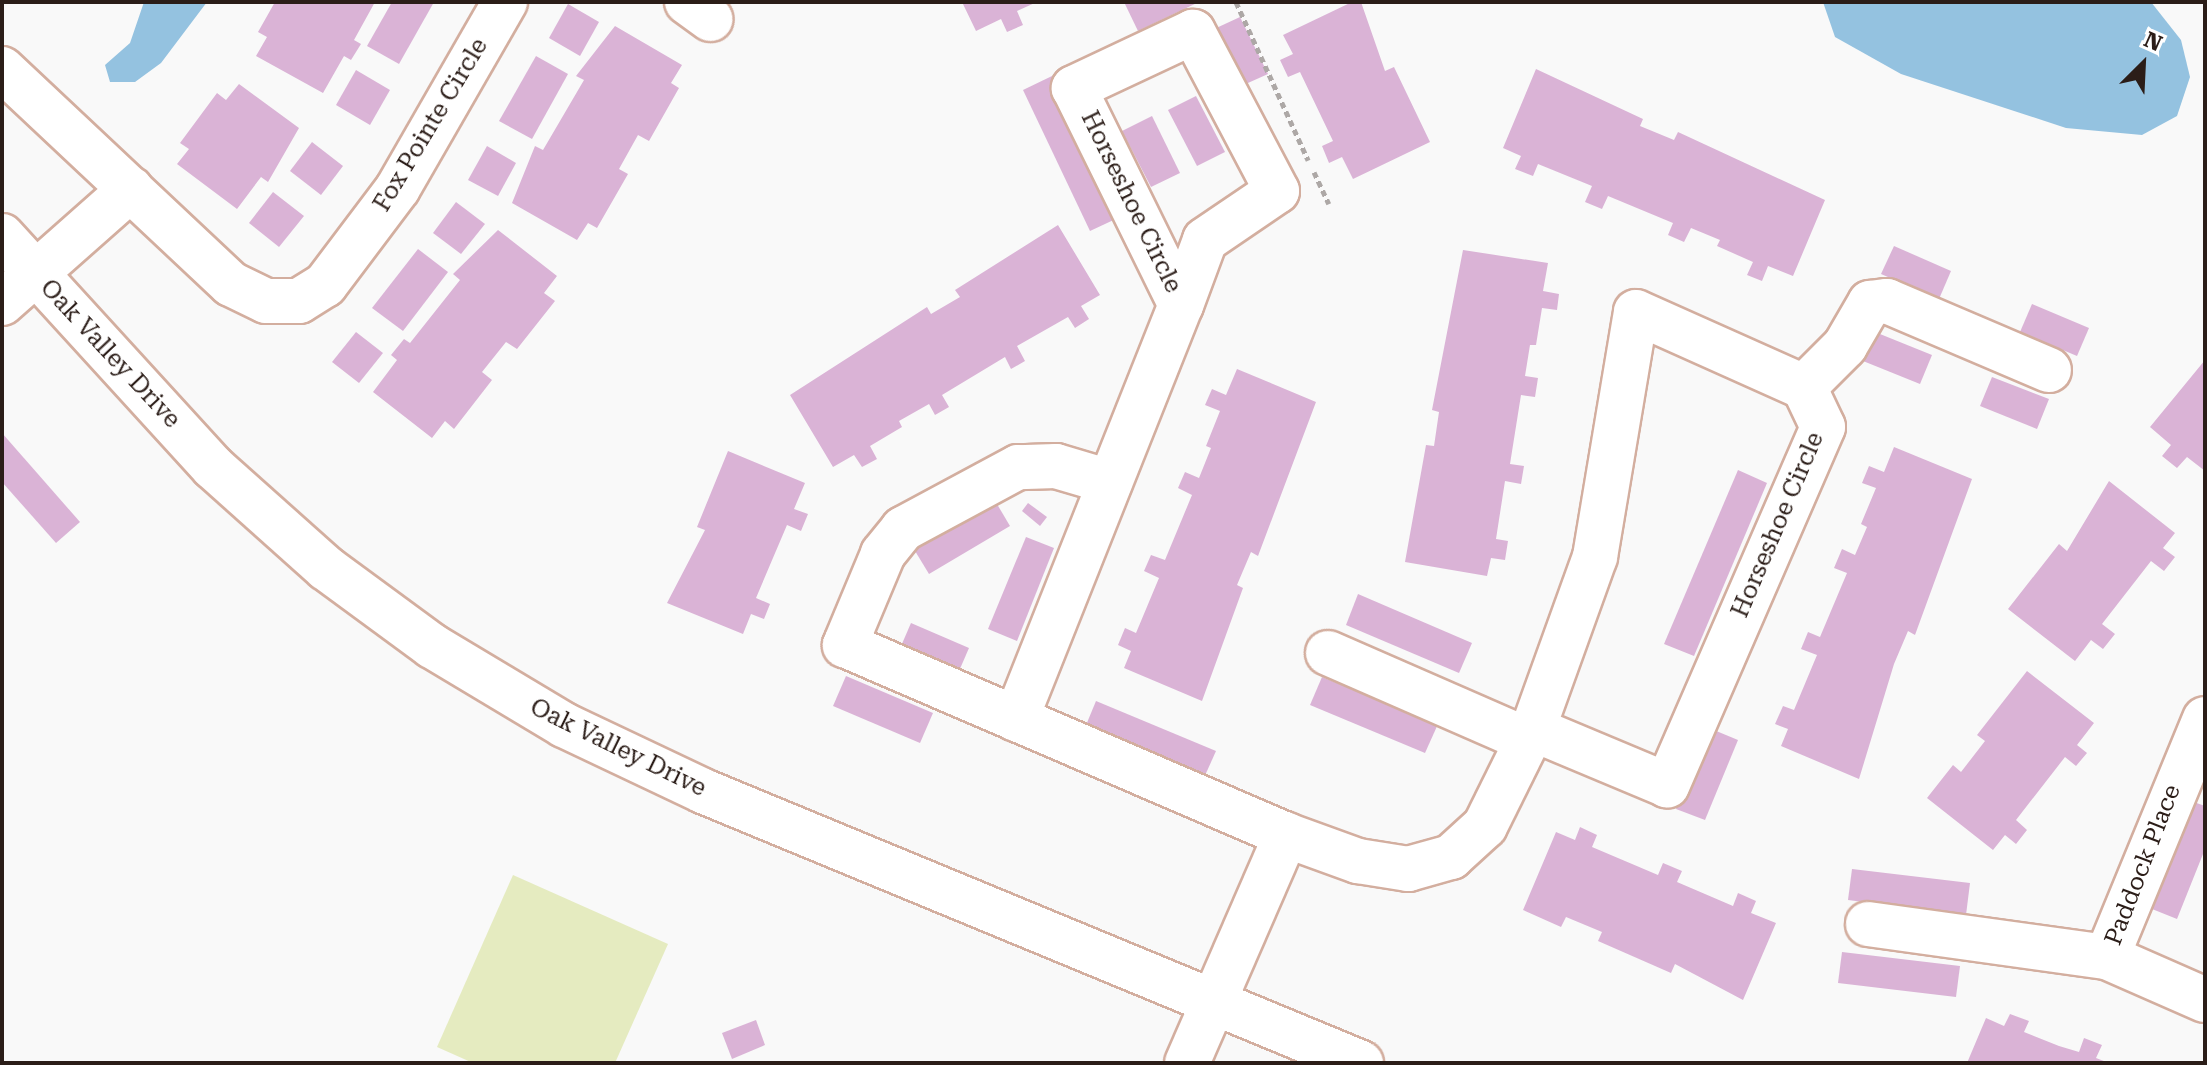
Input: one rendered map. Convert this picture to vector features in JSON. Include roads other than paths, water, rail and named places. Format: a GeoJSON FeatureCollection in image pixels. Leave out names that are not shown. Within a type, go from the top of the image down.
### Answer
{"type":"FeatureCollection","features":[{"type":"Feature","properties":{"kind":"street","name":"Fox Pointe Circle"},"geometry":{"type":"LineString","coordinates":[[2,69],[231,284],[266,301],[299,301],[325,285],[398,188],[505,2]]}},
{"type":"Feature","properties":{"kind":"street","name":"Horseshoe Circle"},"geometry":{"type":"LineString","coordinates":[[1016,719],[1181,305],[1205,240],[1277,191],[1193,32],[1074,88],[1181,305]]}},
{"type":"Feature","properties":{"kind":"street"},"geometry":{"type":"LineString","coordinates":[[2,303],[131,189]]}},
{"type":"Feature","properties":{"kind":"street","name":"Oak Valley Drive"},"geometry":{"type":"LineString","coordinates":[[2,236],[213,467],[326,568],[432,646],[564,725],[703,791],[1361,1063]]}},
{"type":"Feature","properties":{"kind":"street"},"geometry":{"type":"LineString","coordinates":[[1110,482],[1056,466],[1018,467],[903,529],[883,554],[845,645],[1286,835],[1358,861],[1408,869],[1451,857],[1485,826],[1530,734],[1595,557],[1636,312],[1804,387],[1845,346],[1870,303],[1887,301],[2049,370]]}},
{"type":"Feature","properties":{"kind":"street","name":"Horseshoe Circle"},"geometry":{"type":"LineString","coordinates":[[1530,734],[1667,785],[1823,427],[1804,387]]}},
{"type":"Feature","properties":{"kind":"street"},"geometry":{"type":"LineString","coordinates":[[1328,653],[1530,734]]}},
{"type":"Feature","properties":{"kind":"street","name":"Paddock Place"},"geometry":{"type":"LineString","coordinates":[[2205,719],[2107,957],[2205,1000]]}},
{"type":"Feature","properties":{"kind":"street"},"geometry":{"type":"LineString","coordinates":[[1187,1063],[1286,835]]}},
{"type":"Feature","properties":{"kind":"street"},"geometry":{"type":"LineString","coordinates":[[1868,924],[2107,957]]}},
{"type":"Feature","properties":{"kind":"water"},"geometry":{"type":"Polygon","coordinates":[[[144,2],[207,2],[161,63],[135,82],[110,82],[105,65],[130,43],[144,2]]]}},
{"type":"Feature","properties":{"kind":"water"},"geometry":{"type":"Polygon","coordinates":[[[1823,2],[2151,2],[2181,40],[2190,77],[2177,116],[2142,135],[2066,128],[1901,74],[1835,37],[1823,2]]]}}]}
